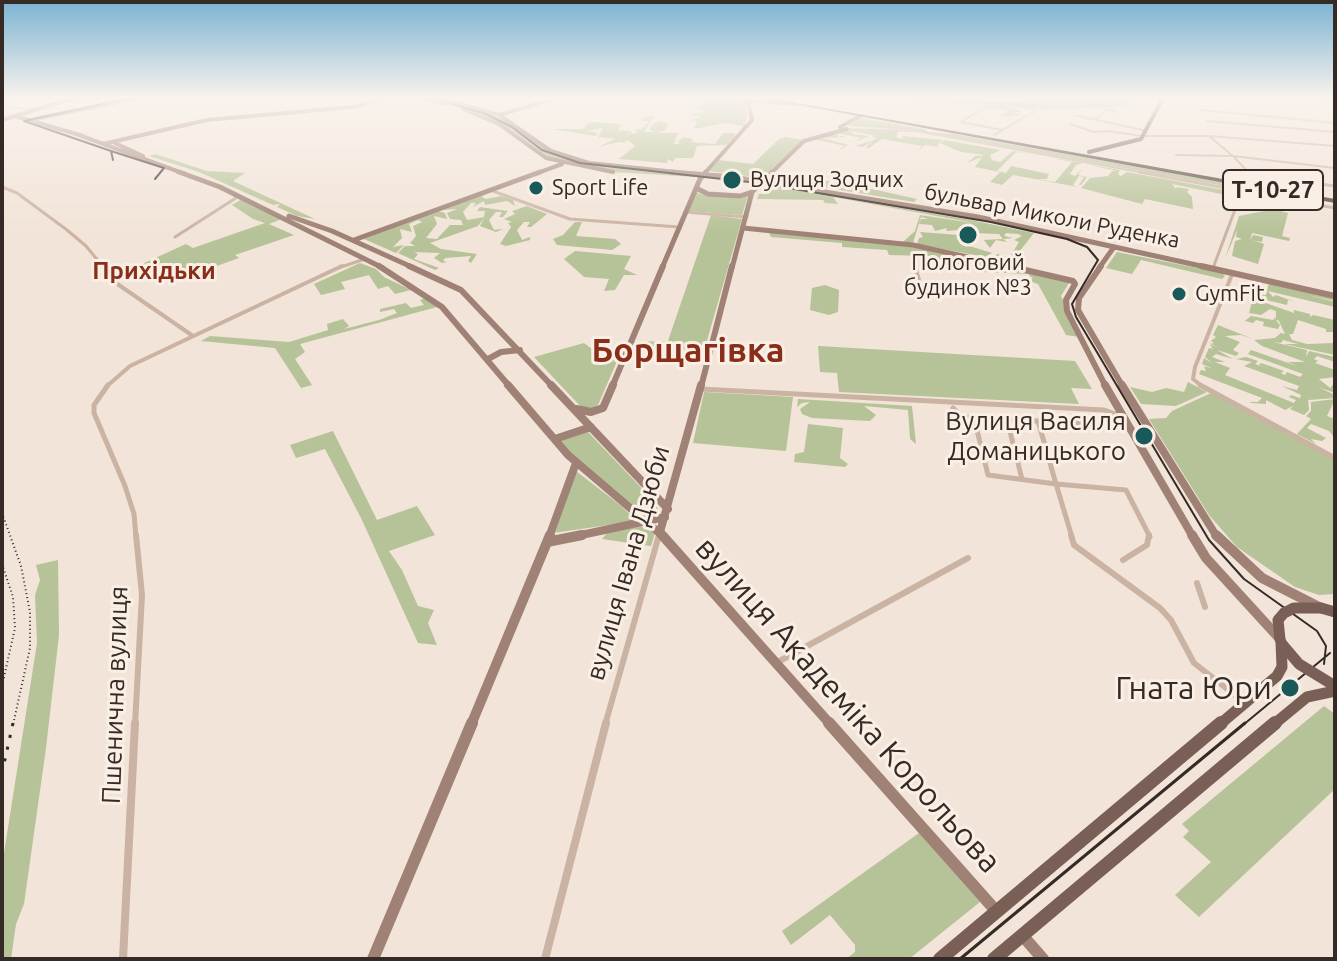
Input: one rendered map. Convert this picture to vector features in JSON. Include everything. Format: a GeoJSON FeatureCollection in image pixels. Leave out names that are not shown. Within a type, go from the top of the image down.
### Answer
{"type":"FeatureCollection","features":[{"type":"Feature","properties":{"kind":"highway","name":"Т-10-27"},"geometry":{"type":"LineString","coordinates":[[1016,143],[1335,198]]}},
{"type":"Feature","properties":{"kind":"highway","name":"Т-10-27"},"geometry":{"type":"LineString","coordinates":[[1038,143],[1214,177],[1257,181],[1335,198]]}},
{"type":"Feature","properties":{"kind":"main road"},"geometry":{"type":"LineString","coordinates":[[99,143],[114,143]]}},
{"type":"Feature","properties":{"kind":"main road"},"geometry":{"type":"LineString","coordinates":[[99,143],[114,143],[141,157]]}},
{"type":"Feature","properties":{"kind":"main road"},"geometry":{"type":"LineString","coordinates":[[99,143],[207,179],[353,240],[461,290],[575,409],[667,513],[649,523],[547,542]]}},
{"type":"Feature","properties":{"kind":"main road"},"geometry":{"type":"LineString","coordinates":[[523,143],[536,153],[562,164],[595,170],[702,176]]}},
{"type":"Feature","properties":{"kind":"main road"},"geometry":{"type":"LineString","coordinates":[[538,143],[576,160],[702,176]]}},
{"type":"Feature","properties":{"kind":"main road"},"geometry":{"type":"LineString","coordinates":[[575,409],[591,412],[603,408],[696,188],[702,176],[732,143]]}},
{"type":"Feature","properties":{"kind":"main road"},"geometry":{"type":"LineString","coordinates":[[760,181],[802,143]]}},
{"type":"Feature","properties":{"kind":"main road"},"geometry":{"type":"LineString","coordinates":[[1089,152],[1132,143]]}},
{"type":"Feature","properties":{"kind":"main road"},"geometry":{"type":"LineString","coordinates":[[1106,150],[1116,157]]}},
{"type":"Feature","properties":{"kind":"main road","name":"вулиця Академіка Корольова"},"geometry":{"type":"LineString","coordinates":[[141,157],[239,196],[354,258],[365,259],[386,270],[442,307],[576,463],[660,532],[998,913]]}},
{"type":"Feature","properties":{"kind":"main road"},"geometry":{"type":"LineString","coordinates":[[353,240],[562,164]]}},
{"type":"Feature","properties":{"kind":"main road","name":"бульвар Миколи Руденка"},"geometry":{"type":"LineString","coordinates":[[702,176],[760,181],[978,217],[1335,296]]}},
{"type":"Feature","properties":{"kind":"main road","name":"вулиця Івана Дзюби"},"geometry":{"type":"LineString","coordinates":[[660,532],[752,192],[760,181]]}},
{"type":"Feature","properties":{"kind":"main road"},"geometry":{"type":"LineString","coordinates":[[696,188],[703,193],[724,195],[744,196],[752,192]]}},
{"type":"Feature","properties":{"kind":"main road"},"geometry":{"type":"LineString","coordinates":[[743,228],[852,237],[990,260],[1072,281],[1066,298],[1067,311],[1121,416],[1206,558],[1299,664],[1335,688]]}},
{"type":"Feature","properties":{"kind":"main road"},"geometry":{"type":"LineString","coordinates":[[315,236],[319,231],[332,231]]}},
{"type":"Feature","properties":{"kind":"main road"},"geometry":{"type":"LineString","coordinates":[[1114,247],[1080,295],[1079,314],[1217,537],[1262,578],[1330,610]]}},
{"type":"Feature","properties":{"kind":"main road"},"geometry":{"type":"LineString","coordinates":[[386,270],[401,270],[406,267],[405,263]]}},
{"type":"Feature","properties":{"kind":"main road"},"geometry":{"type":"LineString","coordinates":[[488,359],[501,352],[520,350]]}},
{"type":"Feature","properties":{"kind":"main road"},"geometry":{"type":"LineString","coordinates":[[555,439],[591,427]]}},
{"type":"Feature","properties":{"kind":"main road"},"geometry":{"type":"LineString","coordinates":[[373,959],[547,542],[576,463]]}},
{"type":"Feature","properties":{"kind":"main road"},"geometry":{"type":"LineString","coordinates":[[940,959],[1277,676],[1282,667],[1278,620],[1284,613],[1294,608],[1330,610]]}},
{"type":"Feature","properties":{"kind":"main road"},"geometry":{"type":"LineString","coordinates":[[994,959],[1175,804],[1307,697],[1335,688]]}},
{"type":"Feature","properties":{"kind":"main road"},"geometry":{"type":"LineString","coordinates":[[1022,935],[1043,959]]}},
{"type":"Feature","properties":{"kind":"street"},"geometry":{"type":"LineString","coordinates":[[979,143],[1335,208]]}},
{"type":"Feature","properties":{"kind":"street"},"geometry":{"type":"LineString","coordinates":[[1217,143],[1257,181]]}},
{"type":"Feature","properties":{"kind":"street"},"geometry":{"type":"LineString","coordinates":[[1298,143],[1335,146]]}},
{"type":"Feature","properties":{"kind":"street"},"geometry":{"type":"LineString","coordinates":[[1176,155],[1233,156],[1333,169]]}},
{"type":"Feature","properties":{"kind":"street"},"geometry":{"type":"LineString","coordinates":[[1297,181],[1335,186]]}},
{"type":"Feature","properties":{"kind":"street"},"geometry":{"type":"LineString","coordinates":[[2,187],[17,193],[86,246],[116,283],[194,336]]}},
{"type":"Feature","properties":{"kind":"street"},"geometry":{"type":"LineString","coordinates":[[489,190],[570,219],[679,227]]}},
{"type":"Feature","properties":{"kind":"street"},"geometry":{"type":"LineString","coordinates":[[1213,268],[1242,191]]}},
{"type":"Feature","properties":{"kind":"street"},"geometry":{"type":"LineString","coordinates":[[175,237],[239,196]]}},
{"type":"Feature","properties":{"kind":"street"},"geometry":{"type":"LineString","coordinates":[[685,212],[747,217]]}},
{"type":"Feature","properties":{"kind":"street","name":"Пшенична вулиця"},"geometry":{"type":"LineString","coordinates":[[123,959],[142,595],[134,514],[98,425],[94,405],[102,391],[121,372],[354,258]]}},
{"type":"Feature","properties":{"kind":"street"},"geometry":{"type":"LineString","coordinates":[[914,262],[924,297]]}},
{"type":"Feature","properties":{"kind":"street"},"geometry":{"type":"LineString","coordinates":[[1233,272],[1193,379],[1209,392],[1335,458]]}},
{"type":"Feature","properties":{"kind":"street"},"geometry":{"type":"LineString","coordinates":[[699,389],[1104,410],[1121,416]]}},
{"type":"Feature","properties":{"kind":"street"},"geometry":{"type":"LineString","coordinates":[[1104,410],[1117,406]]}},
{"type":"Feature","properties":{"kind":"street"},"geometry":{"type":"LineString","coordinates":[[953,408],[959,416],[974,418],[1092,424]]}},
{"type":"Feature","properties":{"kind":"street"},"geometry":{"type":"LineString","coordinates":[[974,418],[988,475],[1126,490],[1147,529],[1150,542],[1123,560]]}},
{"type":"Feature","properties":{"kind":"street"},"geometry":{"type":"LineString","coordinates":[[1007,420],[1022,479]]}},
{"type":"Feature","properties":{"kind":"street"},"geometry":{"type":"LineString","coordinates":[[1038,421],[1074,545],[1160,608],[1171,620],[1194,663],[1246,703]]}},
{"type":"Feature","properties":{"kind":"street","name":"вулиця Івана Дзюби"},"geometry":{"type":"LineString","coordinates":[[545,959],[598,750],[660,532]]}},
{"type":"Feature","properties":{"kind":"street"},"geometry":{"type":"LineString","coordinates":[[776,663],[968,558]]}},
{"type":"Feature","properties":{"kind":"street"},"geometry":{"type":"LineString","coordinates":[[1197,583],[1205,607]]}},
{"type":"Feature","properties":{"kind":"green space"},"geometry":{"type":"Polygon","coordinates":[[[527,143],[537,143],[598,165],[697,174],[695,177],[612,172],[547,157],[527,143]]]}},
{"type":"Feature","properties":{"kind":"green space"},"geometry":{"type":"Polygon","coordinates":[[[631,143],[728,143],[697,146],[693,158],[675,158],[673,162],[668,159],[667,163],[619,159],[635,146],[631,143]]]}},
{"type":"Feature","properties":{"kind":"green space"},"geometry":{"type":"Polygon","coordinates":[[[775,143],[800,143],[762,178],[709,171],[719,160],[753,164],[775,143]]]}},
{"type":"Feature","properties":{"kind":"green space"},"geometry":{"type":"Polygon","coordinates":[[[904,143],[940,143],[939,147],[925,145],[917,152],[922,146],[904,143]]]}},
{"type":"Feature","properties":{"kind":"green space"},"geometry":{"type":"Polygon","coordinates":[[[940,143],[961,143],[1001,150],[990,155],[992,160],[1000,162],[1013,151],[1041,156],[1016,152],[997,171],[1006,173],[1011,166],[1049,174],[1047,179],[1037,179],[1055,182],[1072,162],[1048,157],[1083,163],[1076,165],[1070,174],[1075,176],[1082,169],[1078,175],[1087,177],[1079,185],[1084,177],[1079,176],[1073,185],[1078,187],[1013,175],[1002,185],[990,182],[1000,172],[975,167],[982,157],[967,163],[975,156],[986,155],[961,152],[940,143]]]}},
{"type":"Feature","properties":{"kind":"green space"},"geometry":{"type":"Polygon","coordinates":[[[983,143],[1003,143],[1237,185],[1236,188],[983,143]]]}},
{"type":"Feature","properties":{"kind":"green space"},"geometry":{"type":"Polygon","coordinates":[[[155,154],[207,171],[245,173],[233,181],[315,219],[297,216],[277,207],[280,204],[273,205],[199,172],[149,156],[155,154]]]}},
{"type":"Feature","properties":{"kind":"green space"},"geometry":{"type":"Polygon","coordinates":[[[1085,164],[1120,170],[1118,174],[1121,176],[1127,172],[1235,192],[1221,194],[1172,184],[1177,190],[1176,187],[1189,189],[1187,192],[1192,197],[1193,209],[1145,199],[1142,204],[1081,188],[1090,178],[1108,176],[1112,171],[1117,171],[1085,164]]]}},
{"type":"Feature","properties":{"kind":"green space"},"geometry":{"type":"Polygon","coordinates":[[[798,176],[917,199],[914,202],[785,181],[798,176]]]}},
{"type":"Feature","properties":{"kind":"green space"},"geometry":{"type":"Polygon","coordinates":[[[764,185],[965,219],[1034,233],[1008,262],[994,258],[997,254],[1010,257],[1019,242],[1014,240],[1022,236],[1018,234],[1006,233],[1004,236],[1013,238],[1003,239],[999,234],[974,233],[971,229],[935,231],[932,225],[919,224],[921,219],[928,219],[921,217],[913,243],[903,242],[915,231],[920,215],[980,224],[833,197],[838,204],[823,200],[757,199],[759,194],[767,193],[759,189],[764,185]]]}},
{"type":"Feature","properties":{"kind":"green space"},"geometry":{"type":"Polygon","coordinates":[[[695,192],[708,196],[748,196],[742,215],[689,211],[695,192]]]}},
{"type":"Feature","properties":{"kind":"green space"},"geometry":{"type":"Polygon","coordinates":[[[485,194],[482,197],[486,199],[501,196],[513,200],[515,206],[507,201],[485,205],[484,201],[473,207],[476,203],[471,203],[463,212],[467,220],[484,217],[485,211],[477,211],[480,207],[508,211],[503,217],[499,217],[502,212],[496,212],[489,220],[494,230],[503,229],[496,232],[480,226],[484,218],[478,226],[430,243],[441,249],[477,254],[471,263],[468,261],[471,256],[445,258],[443,261],[447,262],[442,263],[434,258],[440,253],[414,252],[418,254],[414,259],[439,268],[435,270],[398,253],[405,246],[415,246],[410,243],[416,236],[413,226],[422,222],[418,220],[409,224],[412,232],[400,229],[402,238],[393,247],[404,245],[396,253],[364,239],[438,211],[445,213],[447,219],[434,216],[437,224],[426,238],[437,239],[450,225],[463,225],[461,220],[450,219],[447,213],[457,209],[443,210],[485,194]]]}},
{"type":"Feature","properties":{"kind":"green space"},"geometry":{"type":"Polygon","coordinates":[[[242,199],[282,219],[269,224],[294,235],[235,255],[239,258],[183,278],[179,274],[156,276],[129,270],[186,244],[193,248],[265,223],[232,205],[242,199]]]}},
{"type":"Feature","properties":{"kind":"green space"},"geometry":{"type":"Polygon","coordinates":[[[527,206],[547,214],[531,227],[527,227],[530,222],[524,222],[517,230],[522,240],[530,237],[530,240],[506,246],[500,244],[511,227],[508,223],[512,222],[504,219],[515,214],[512,211],[527,206]]]}},
{"type":"Feature","properties":{"kind":"green space"},"geometry":{"type":"Polygon","coordinates":[[[1274,209],[1288,213],[1282,236],[1290,238],[1289,241],[1252,233],[1250,240],[1253,235],[1263,237],[1262,242],[1253,240],[1264,244],[1258,264],[1232,256],[1235,241],[1242,239],[1236,237],[1237,230],[1225,259],[1239,216],[1274,209]]]}},
{"type":"Feature","properties":{"kind":"green space"},"geometry":{"type":"Polygon","coordinates":[[[711,215],[742,219],[704,351],[631,346],[633,342],[668,341],[711,215]]]}},
{"type":"Feature","properties":{"kind":"green space"},"geometry":{"type":"Polygon","coordinates":[[[575,222],[582,222],[576,236],[615,239],[621,244],[612,250],[557,245],[553,239],[563,235],[575,222]]]}},
{"type":"Feature","properties":{"kind":"green space"},"geometry":{"type":"Polygon","coordinates":[[[769,232],[867,240],[939,251],[1069,283],[1061,296],[1080,337],[1066,335],[1038,284],[1026,280],[1033,279],[1028,274],[983,272],[980,265],[959,261],[960,264],[935,263],[933,257],[928,256],[889,255],[887,250],[842,247],[842,243],[771,237],[769,232]]]}},
{"type":"Feature","properties":{"kind":"green space"},"geometry":{"type":"Polygon","coordinates":[[[920,232],[959,235],[957,238],[963,244],[992,253],[985,257],[917,244],[923,237],[920,232]]]}},
{"type":"Feature","properties":{"kind":"green space"},"geometry":{"type":"Polygon","coordinates":[[[1003,239],[1007,242],[996,240],[990,248],[984,240],[1003,239]]]}},
{"type":"Feature","properties":{"kind":"green space"},"geometry":{"type":"Polygon","coordinates":[[[575,251],[631,256],[624,269],[637,275],[624,275],[615,290],[604,291],[609,279],[584,277],[564,259],[575,251]]]}},
{"type":"Feature","properties":{"kind":"green space"},"geometry":{"type":"Polygon","coordinates":[[[1117,252],[1225,276],[1222,279],[1141,260],[1132,274],[1106,268],[1117,252]]]}},
{"type":"Feature","properties":{"kind":"green space"},"geometry":{"type":"Polygon","coordinates":[[[360,263],[411,290],[395,294],[388,286],[378,289],[369,275],[341,282],[345,289],[321,295],[314,284],[360,263]]]}},
{"type":"Feature","properties":{"kind":"green space"},"geometry":{"type":"Polygon","coordinates":[[[1269,283],[1335,298],[1335,301],[1308,295],[1335,302],[1335,307],[1268,291],[1273,297],[1276,295],[1295,302],[1288,300],[1287,305],[1260,301],[1294,313],[1294,310],[1310,314],[1310,317],[1335,320],[1335,332],[1326,332],[1326,329],[1298,320],[1293,334],[1289,334],[1292,340],[1307,344],[1335,343],[1335,355],[1284,344],[1298,344],[1283,340],[1281,343],[1273,342],[1307,350],[1306,357],[1309,351],[1335,357],[1335,362],[1317,356],[1314,359],[1318,361],[1315,363],[1335,370],[1335,377],[1319,379],[1330,388],[1335,382],[1335,393],[1318,387],[1335,395],[1335,398],[1308,400],[1309,410],[1304,415],[1290,409],[1293,406],[1285,410],[1266,400],[1266,404],[1249,402],[1258,402],[1262,398],[1199,374],[1201,370],[1206,371],[1204,366],[1214,369],[1202,364],[1204,358],[1213,364],[1205,357],[1209,348],[1213,349],[1210,345],[1218,347],[1210,344],[1214,343],[1211,341],[1216,337],[1213,335],[1218,325],[1253,339],[1241,335],[1225,336],[1240,342],[1233,350],[1239,353],[1236,356],[1217,350],[1233,359],[1216,354],[1212,357],[1225,362],[1215,362],[1230,368],[1225,375],[1294,403],[1296,400],[1289,397],[1291,395],[1300,398],[1301,395],[1282,386],[1297,390],[1299,386],[1244,366],[1252,362],[1236,359],[1246,357],[1258,361],[1255,364],[1284,371],[1281,373],[1285,375],[1287,372],[1300,377],[1303,374],[1248,354],[1251,350],[1297,366],[1288,362],[1305,362],[1254,340],[1285,334],[1279,321],[1275,319],[1280,325],[1278,329],[1263,326],[1264,322],[1256,320],[1253,323],[1245,321],[1251,316],[1273,320],[1276,317],[1276,311],[1270,309],[1261,315],[1249,313],[1254,294],[1266,295],[1269,283]]]}},
{"type":"Feature","properties":{"kind":"green space"},"geometry":{"type":"Polygon","coordinates":[[[825,285],[839,290],[838,312],[829,315],[810,310],[812,288],[825,285]]]}},
{"type":"Feature","properties":{"kind":"green space"},"geometry":{"type":"Polygon","coordinates":[[[425,298],[437,307],[300,344],[305,352],[295,359],[312,385],[301,388],[275,348],[201,341],[210,336],[289,342],[328,330],[327,324],[343,319],[349,326],[344,329],[379,320],[397,313],[394,309],[380,312],[380,309],[406,303],[411,308],[424,305],[420,300],[425,298]]]}},
{"type":"Feature","properties":{"kind":"green space"},"geometry":{"type":"Polygon","coordinates":[[[584,343],[604,358],[618,359],[598,405],[592,408],[582,408],[534,357],[584,343]]]}},
{"type":"Feature","properties":{"kind":"green space"},"geometry":{"type":"Polygon","coordinates":[[[818,346],[1075,361],[1092,389],[1071,388],[1079,404],[839,392],[837,373],[820,372],[818,346]]]}},
{"type":"Feature","properties":{"kind":"green space"},"geometry":{"type":"Polygon","coordinates":[[[1188,382],[1207,392],[1176,406],[1141,404],[1130,387],[1152,392],[1166,388],[1184,392],[1188,382]]]}},
{"type":"Feature","properties":{"kind":"green space"},"geometry":{"type":"Polygon","coordinates":[[[704,392],[793,397],[786,451],[693,443],[704,392]]]}},
{"type":"Feature","properties":{"kind":"green space"},"geometry":{"type":"Polygon","coordinates":[[[1211,393],[1335,460],[1335,594],[1319,595],[1295,587],[1237,547],[1209,515],[1149,419],[1166,418],[1172,411],[1211,393]]]}},
{"type":"Feature","properties":{"kind":"green space"},"geometry":{"type":"Polygon","coordinates":[[[798,399],[912,406],[916,444],[910,439],[908,410],[864,406],[876,415],[870,421],[812,418],[802,414],[800,409],[810,402],[797,407],[798,399]]]}},
{"type":"Feature","properties":{"kind":"green space"},"geometry":{"type":"Polygon","coordinates":[[[1335,399],[1327,416],[1335,419],[1335,438],[1329,431],[1311,424],[1307,428],[1326,438],[1322,441],[1311,439],[1316,444],[1297,434],[1311,419],[1306,416],[1311,411],[1311,402],[1335,399]]]}},
{"type":"Feature","properties":{"kind":"green space"},"geometry":{"type":"Polygon","coordinates":[[[808,424],[843,428],[840,458],[848,464],[845,467],[794,462],[795,454],[804,452],[808,424]]]}},
{"type":"Feature","properties":{"kind":"green space"},"geometry":{"type":"Polygon","coordinates":[[[333,431],[377,520],[417,506],[435,535],[389,551],[402,570],[418,606],[434,610],[428,623],[437,645],[418,643],[361,518],[325,449],[296,458],[290,445],[333,431]]]}},
{"type":"Feature","properties":{"kind":"green space"},"geometry":{"type":"Polygon","coordinates":[[[588,432],[653,500],[658,509],[657,516],[646,516],[579,464],[561,441],[588,432]]]}},
{"type":"Feature","properties":{"kind":"green space"},"geometry":{"type":"Polygon","coordinates":[[[576,471],[620,505],[637,521],[553,533],[576,471]]]}},
{"type":"Feature","properties":{"kind":"green space"},"geometry":{"type":"Polygon","coordinates":[[[649,525],[655,533],[651,546],[602,539],[608,532],[649,525]]]}},
{"type":"Feature","properties":{"kind":"green space"},"geometry":{"type":"Polygon","coordinates":[[[58,560],[59,635],[46,748],[24,904],[16,924],[11,959],[2,959],[2,866],[37,643],[35,595],[40,580],[36,565],[58,560]]]}},
{"type":"Feature","properties":{"kind":"green space"},"geometry":{"type":"Polygon","coordinates":[[[1324,706],[1335,714],[1335,789],[1199,917],[1175,895],[1211,862],[1183,837],[1189,831],[1182,824],[1324,706]]]}},
{"type":"Feature","properties":{"kind":"green space"},"geometry":{"type":"Polygon","coordinates":[[[919,833],[980,902],[909,959],[846,959],[855,952],[855,945],[830,915],[791,945],[782,931],[919,833]]]}},
{"type":"Feature","properties":{"kind":"tram line"},"geometry":{"type":"LineString","coordinates":[[87,143],[111,151]]}},
{"type":"Feature","properties":{"kind":"tram line"},"geometry":{"type":"LineString","coordinates":[[533,143],[542,150],[580,163],[758,183],[991,222],[1067,239],[1087,247],[1098,260],[1072,304],[1076,317],[1209,540],[1244,579],[1317,631],[1326,646],[1325,657]]}},
{"type":"Feature","properties":{"kind":"tram line"},"geometry":{"type":"LineString","coordinates":[[111,151],[164,168],[155,179]]}},
{"type":"Feature","properties":{"kind":"tram line"},"geometry":{"type":"LineString","coordinates":[[111,151],[113,160]]}},
{"type":"Feature","properties":{"kind":"tram line"},"geometry":{"type":"LineString","coordinates":[[1325,657],[1330,653]]}},
{"type":"Feature","properties":{"kind":"tram line"},"geometry":{"type":"LineString","coordinates":[[1243,725],[1325,657]]}},
{"type":"Feature","properties":{"kind":"tram line"},"geometry":{"type":"LineString","coordinates":[[1324,664],[1325,657]]}},
{"type":"Feature","properties":{"kind":"tram line"},"geometry":{"type":"LineString","coordinates":[[960,959],[1245,723]]}},
{"type":"Feature","properties":{"kind":"railway"},"geometry":{"type":"LineString","coordinates":[[2,513],[21,566],[30,612],[30,648],[13,725]]}},
{"type":"Feature","properties":{"kind":"railway"},"geometry":{"type":"LineString","coordinates":[[2,564],[13,597],[15,628],[2,686]]}},
{"type":"Feature","properties":{"kind":"railway"},"geometry":{"type":"LineString","coordinates":[[2,773],[13,723]]}},
{"type":"Feature","properties":{"kind":"place","name":"Вулиця Зодчих"},"geometry":{"type":"Point","coordinates":[732,180]}},
{"type":"Feature","properties":{"kind":"place","name":"Sport Life"},"geometry":{"type":"Point","coordinates":[536,188]}},
{"type":"Feature","properties":{"kind":"place","name":"Пологовий будинок №3"},"geometry":{"type":"Point","coordinates":[968,235]}},
{"type":"Feature","properties":{"kind":"place","name":"GymFit"},"geometry":{"type":"Point","coordinates":[1179,294]}},
{"type":"Feature","properties":{"kind":"place","name":"Вулиця Василя Доманицького"},"geometry":{"type":"Point","coordinates":[1144,436]}},
{"type":"Feature","properties":{"kind":"place","name":"Гната Юри"},"geometry":{"type":"Point","coordinates":[1290,688]}},
{"type":"Feature","properties":{"kind":"district","name":"Прихідьки"},"geometry":{"type":"Point","coordinates":[154,271]}},
{"type":"Feature","properties":{"kind":"district","name":"Борщагівка"},"geometry":{"type":"Point","coordinates":[688,351]}}]}
